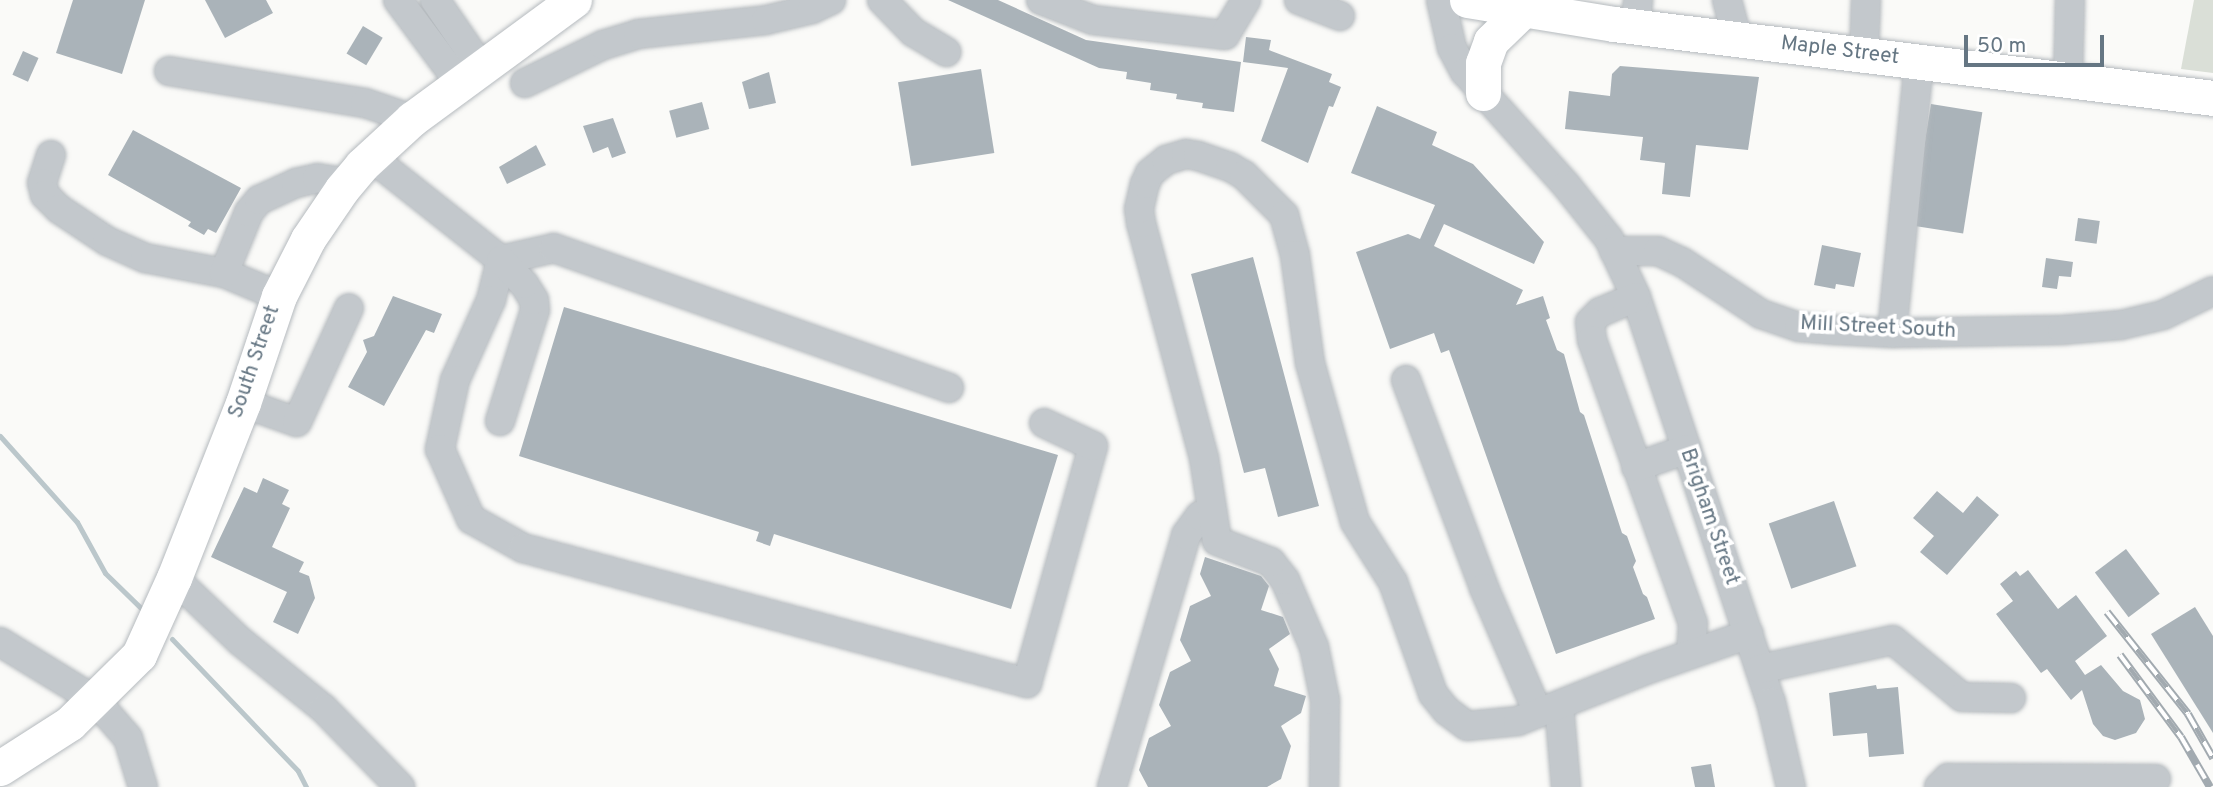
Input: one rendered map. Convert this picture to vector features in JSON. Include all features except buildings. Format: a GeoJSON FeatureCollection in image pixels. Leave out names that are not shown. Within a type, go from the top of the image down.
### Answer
{"type":"FeatureCollection","features":[{"type":"Feature","properties":{"kind":"main road","name":"South Street"},"geometry":{"type":"LineString","coordinates":[[0,768],[70,723],[139,655],[174,578],[243,403],[278,296],[308,239],[347,183],[371,156],[412,119],[574,0]]}},
{"type":"Feature","properties":{"kind":"main road","name":"Maple Street"},"geometry":{"type":"LineString","coordinates":[[1467,0],[1523,10],[1637,13],[1737,38],[2213,98]]}},
{"type":"Feature","properties":{"kind":"main road"},"geometry":{"type":"LineString","coordinates":[[1483,93],[1483,62],[1491,41],[1523,10]]}},
{"type":"Feature","properties":{"kind":"street"},"geometry":{"type":"LineString","coordinates":[[398,0],[470,75]]}},
{"type":"Feature","properties":{"kind":"street"},"geometry":{"type":"LineString","coordinates":[[435,0],[470,75]]}},
{"type":"Feature","properties":{"kind":"street"},"geometry":{"type":"LineString","coordinates":[[882,0],[913,32],[946,52]]}},
{"type":"Feature","properties":{"kind":"street"},"geometry":{"type":"LineString","coordinates":[[1041,0],[1093,20],[1225,35],[1246,0]]}},
{"type":"Feature","properties":{"kind":"street"},"geometry":{"type":"LineString","coordinates":[[1299,0],[1340,16]]}},
{"type":"Feature","properties":{"kind":"street"},"geometry":{"type":"LineString","coordinates":[[1441,0],[1452,48],[1465,72],[1566,186],[1609,239],[1614,251]]}},
{"type":"Feature","properties":{"kind":"street"},"geometry":{"type":"LineString","coordinates":[[1727,0],[1737,38]]}},
{"type":"Feature","properties":{"kind":"street"},"geometry":{"type":"LineString","coordinates":[[1864,55],[1866,0]]}},
{"type":"Feature","properties":{"kind":"street"},"geometry":{"type":"LineString","coordinates":[[2068,80],[2070,0]]}},
{"type":"Feature","properties":{"kind":"street"},"geometry":{"type":"LineString","coordinates":[[525,83],[603,45],[638,34],[766,20],[830,1]]}},
{"type":"Feature","properties":{"kind":"street"},"geometry":{"type":"LineString","coordinates":[[1892,333],[1919,61]]}},
{"type":"Feature","properties":{"kind":"street"},"geometry":{"type":"LineString","coordinates":[[169,71],[365,103],[412,119]]}},
{"type":"Feature","properties":{"kind":"street"},"geometry":{"type":"LineString","coordinates":[[51,155],[42,183],[45,195],[59,209],[107,241],[145,258],[224,274],[278,296]]}},
{"type":"Feature","properties":{"kind":"street"},"geometry":{"type":"LineString","coordinates":[[1324,787],[1325,699],[1314,647],[1285,580],[1262,556],[1217,541],[1204,458],[1163,296],[1143,236],[1139,209],[1141,195],[1150,173],[1167,160],[1186,155],[1210,159],[1244,175],[1284,215],[1295,255],[1310,363],[1355,522],[1393,582],[1433,694],[1447,711],[1467,726],[1518,721],[1749,634]]}},
{"type":"Feature","properties":{"kind":"street"},"geometry":{"type":"LineString","coordinates":[[371,156],[501,260],[524,284],[534,300],[535,310],[500,421]]}},
{"type":"Feature","properties":{"kind":"street"},"geometry":{"type":"LineString","coordinates":[[224,274],[249,212],[259,200],[296,183],[317,178],[347,183]]}},
{"type":"Feature","properties":{"kind":"street"},"geometry":{"type":"LineString","coordinates":[[501,260],[554,248],[949,388]]}},
{"type":"Feature","properties":{"kind":"street","name":"Mill Street South"},"geometry":{"type":"LineString","coordinates":[[1614,251],[1658,251],[1682,262],[1761,314],[1799,327],[1892,333],[2062,330],[2121,326],[2164,315],[2213,291]]}},
{"type":"Feature","properties":{"kind":"street","name":"Brigham Street"},"geometry":{"type":"LineString","coordinates":[[1614,251],[1636,297],[1749,634],[1791,787]]}},
{"type":"Feature","properties":{"kind":"street"},"geometry":{"type":"LineString","coordinates":[[501,260],[491,300],[455,380],[440,449],[471,519],[523,548],[1027,683],[1093,446],[1044,423]]}},
{"type":"Feature","properties":{"kind":"street"},"geometry":{"type":"LineString","coordinates":[[1636,297],[1600,312],[1590,322],[1592,341],[1693,624],[1691,654]]}},
{"type":"Feature","properties":{"kind":"street"},"geometry":{"type":"LineString","coordinates":[[243,403],[297,422],[349,309]]}},
{"type":"Feature","properties":{"kind":"street"},"geometry":{"type":"LineString","coordinates":[[1406,380],[1484,588],[1548,709],[1566,787]]}},
{"type":"Feature","properties":{"kind":"street"},"geometry":{"type":"LineString","coordinates":[[1636,467],[1687,449]]}},
{"type":"Feature","properties":{"kind":"street"},"geometry":{"type":"LineString","coordinates":[[1112,787],[1186,535],[1200,516],[1213,515]]}},
{"type":"Feature","properties":{"kind":"street"},"geometry":{"type":"LineString","coordinates":[[174,578],[240,641],[324,709],[400,787]]}},
{"type":"Feature","properties":{"kind":"street"},"geometry":{"type":"LineString","coordinates":[[1760,669],[1893,640],[1962,697],[2011,698]]}},
{"type":"Feature","properties":{"kind":"street"},"geometry":{"type":"LineString","coordinates":[[0,642],[10,645],[95,700],[128,738],[143,787]]}},
{"type":"Feature","properties":{"kind":"street"},"geometry":{"type":"LineString","coordinates":[[1939,787],[1948,778],[2156,779]]}},
{"type":"Feature","properties":{"kind":"shaded area"},"geometry":{"type":"Polygon","coordinates":[[[2194,0],[2213,0],[2213,73],[2181,69],[2194,0]]]}},
{"type":"Feature","properties":{"kind":"waterway"},"geometry":{"type":"LineString","coordinates":[[0,436],[77,522],[105,573],[145,612]]}},
{"type":"Feature","properties":{"kind":"waterway"},"geometry":{"type":"LineString","coordinates":[[172,639],[298,771],[306,787]]}},
{"type":"Feature","properties":{"kind":"railway"},"geometry":{"type":"LineString","coordinates":[[2107,612],[2188,714],[2213,758]]}},
{"type":"Feature","properties":{"kind":"railway"},"geometry":{"type":"LineString","coordinates":[[2120,655],[2181,737],[2210,787]]}}]}
